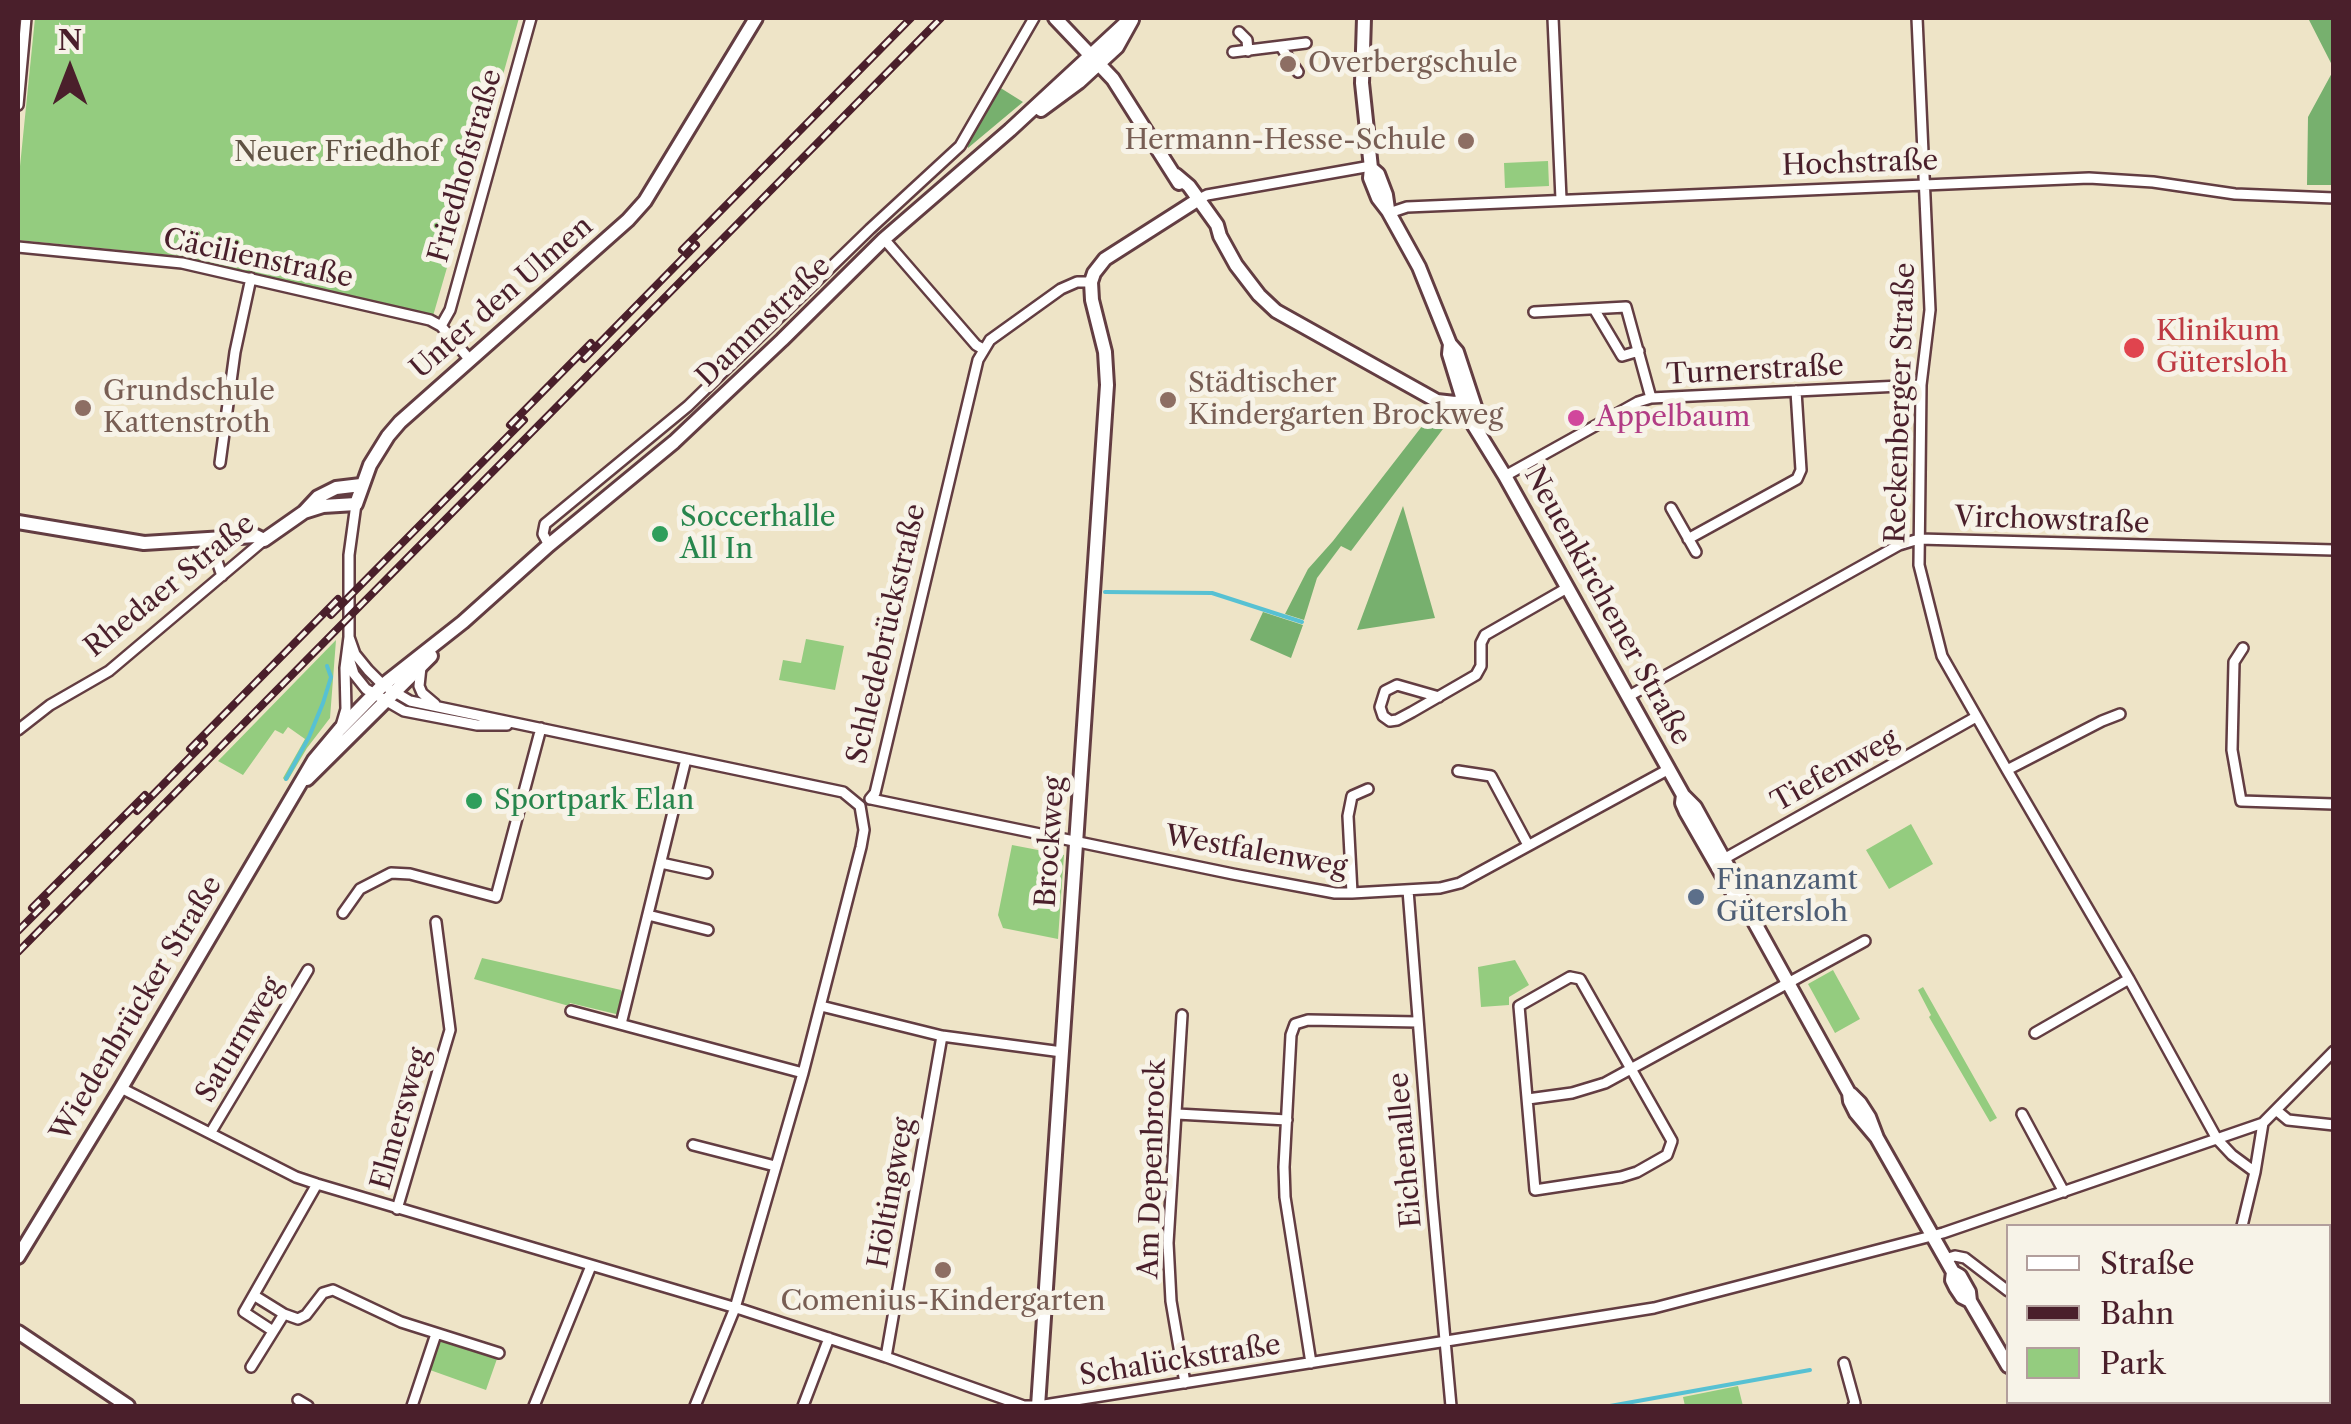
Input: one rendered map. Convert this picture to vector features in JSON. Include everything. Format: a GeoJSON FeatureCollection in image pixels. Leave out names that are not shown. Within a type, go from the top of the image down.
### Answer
{"type":"FeatureCollection","features":[{"type":"Feature","properties":{"kind":"main road","name":"Unter den Ulmen"},"geometry":{"type":"LineString","coordinates":[[356,504],[370,465],[400,422],[616,232],[645,201],[756,18]]}},
{"type":"Feature","properties":{"kind":"main road"},"geometry":{"type":"LineString","coordinates":[[1055,18],[1113,80],[1196,201],[1210,229],[1220,236],[1259,295],[1288,320],[1438,401],[1468,400]]}},
{"type":"Feature","properties":{"kind":"main road","name":"Dammstraße"},"geometry":{"type":"LineString","coordinates":[[384,693],[549,545],[674,442],[884,239],[1096,59],[1132,18]]}},
{"type":"Feature","properties":{"kind":"main road","name":"Neuenkirchener Straße"},"geometry":{"type":"LineString","coordinates":[[1364,18],[1362,83],[1371,167],[1378,174],[1389,212],[1420,267],[1450,344],[1448,354],[1468,400],[1468,416],[1683,795],[1695,807],[1788,984],[1849,1093],[1864,1108],[1952,1272],[1960,1276],[1970,1292],[1970,1301],[2006,1363]]}},
{"type":"Feature","properties":{"kind":"main road"},"geometry":{"type":"LineString","coordinates":[[1091,282],[1105,259],[1196,201]]}},
{"type":"Feature","properties":{"kind":"main road","name":"Brockweg"},"geometry":{"type":"LineString","coordinates":[[1038,1406],[1107,385],[1105,352],[1091,282]]}},
{"type":"Feature","properties":{"kind":"main road","name":"Rhedaer Straße"},"geometry":{"type":"LineString","coordinates":[[264,540],[304,512],[318,497],[336,488],[361,485]]}},
{"type":"Feature","properties":{"kind":"main road","name":"Rhedaer Straße"},"geometry":{"type":"LineString","coordinates":[[304,512],[322,506],[356,504]]}},
{"type":"Feature","properties":{"kind":"main road"},"geometry":{"type":"LineString","coordinates":[[18,522],[144,543],[256,536],[264,540]]}},
{"type":"Feature","properties":{"kind":"main road","name":"Dammstraße"},"geometry":{"type":"LineString","coordinates":[[384,693],[421,667],[460,624]]}},
{"type":"Feature","properties":{"kind":"main road","name":"Wiedenbrücker Straße"},"geometry":{"type":"LineString","coordinates":[[18,1257],[314,760],[340,729],[384,693]]}},
{"type":"Feature","properties":{"kind":"main road","name":"Wiedenbrücker Straße"},"geometry":{"type":"LineString","coordinates":[[300,786],[384,693]]}},
{"type":"Feature","properties":{"kind":"main road"},"geometry":{"type":"LineString","coordinates":[[18,1332],[128,1406]]}},
{"type":"Feature","properties":{"kind":"main road","name":"Neuenkirchener Straße"},"geometry":{"type":"LineString","coordinates":[[1994,1344],[2006,1370]]}},
{"type":"Feature","properties":{"kind":"street"},"geometry":{"type":"LineString","coordinates":[[18,104],[26,18]]}},
{"type":"Feature","properties":{"kind":"street","name":"Friedhofstraße"},"geometry":{"type":"LineString","coordinates":[[441,326],[450,310],[531,18]]}},
{"type":"Feature","properties":{"kind":"street"},"geometry":{"type":"LineString","coordinates":[[973,160],[960,146],[1034,18]]}},
{"type":"Feature","properties":{"kind":"street"},"geometry":{"type":"LineString","coordinates":[[1553,18],[1561,199]]}},
{"type":"Feature","properties":{"kind":"street","name":"Reckenberger Straße"},"geometry":{"type":"LineString","coordinates":[[1917,18],[1930,310],[1921,384],[1919,565],[1942,656],[2129,979],[2217,1140],[2255,1172]]}},
{"type":"Feature","properties":{"kind":"street"},"geometry":{"type":"LineString","coordinates":[[1239,32],[1247,40],[1248,50]]}},
{"type":"Feature","properties":{"kind":"street"},"geometry":{"type":"LineString","coordinates":[[1233,52],[1281,47],[1293,40],[1306,44]]}},
{"type":"Feature","properties":{"kind":"street"},"geometry":{"type":"LineString","coordinates":[[1281,47],[1296,69],[1308,66]]}},
{"type":"Feature","properties":{"kind":"street","name":"Dammstraße"},"geometry":{"type":"LineString","coordinates":[[549,545],[543,534],[545,524],[688,406],[960,146]]}},
{"type":"Feature","properties":{"kind":"street"},"geometry":{"type":"LineString","coordinates":[[1196,201],[1206,194],[1371,167]]}},
{"type":"Feature","properties":{"kind":"street","name":"Hochstraße"},"geometry":{"type":"LineString","coordinates":[[1389,212],[1408,206],[1561,199],[2120,179],[2234,194],[2334,198]]}},
{"type":"Feature","properties":{"kind":"street"},"geometry":{"type":"LineString","coordinates":[[884,239],[983,349],[1061,289],[1077,282],[1091,282]]}},
{"type":"Feature","properties":{"kind":"street","name":"Cäcilienstraße"},"geometry":{"type":"LineString","coordinates":[[18,247],[182,263],[430,320],[441,326]]}},
{"type":"Feature","properties":{"kind":"street"},"geometry":{"type":"LineString","coordinates":[[220,462],[234,352],[252,278]]}},
{"type":"Feature","properties":{"kind":"street","name":"Turnerstraße"},"geometry":{"type":"LineString","coordinates":[[1534,312],[1626,307],[1651,398]]}},
{"type":"Feature","properties":{"kind":"street","name":"Turnerstraße"},"geometry":{"type":"LineString","coordinates":[[1594,309],[1622,356],[1639,352]]}},
{"type":"Feature","properties":{"kind":"street"},"geometry":{"type":"LineString","coordinates":[[441,326],[470,360]]}},
{"type":"Feature","properties":{"kind":"street","name":"Schledebrückstraße"},"geometry":{"type":"LineString","coordinates":[[860,806],[875,793],[983,349]]}},
{"type":"Feature","properties":{"kind":"street","name":"Turnerstraße"},"geometry":{"type":"LineString","coordinates":[[1505,476],[1651,398],[1921,384]]}},
{"type":"Feature","properties":{"kind":"street"},"geometry":{"type":"LineString","coordinates":[[1688,539],[1797,478],[1800,470],[1796,391]]}},
{"type":"Feature","properties":{"kind":"street","name":"Unter den Ulmen"},"geometry":{"type":"LineString","coordinates":[[340,729],[346,710],[349,555],[356,504]]}},
{"type":"Feature","properties":{"kind":"street"},"geometry":{"type":"LineString","coordinates":[[1671,508],[1696,552]]}},
{"type":"Feature","properties":{"kind":"street","name":"Virchowstraße"},"geometry":{"type":"LineString","coordinates":[[1629,696],[1899,545],[1919,539],[2334,550]]}},
{"type":"Feature","properties":{"kind":"street"},"geometry":{"type":"LineString","coordinates":[[202,540],[215,555],[222,576]]}},
{"type":"Feature","properties":{"kind":"street","name":"Rhedaer Straße"},"geometry":{"type":"LineString","coordinates":[[18,730],[50,705],[109,672],[264,540]]}},
{"type":"Feature","properties":{"kind":"street"},"geometry":{"type":"LineString","coordinates":[[1439,696],[1390,686],[1380,707],[1383,716],[1396,720],[1439,696],[1476,675],[1481,666],[1484,635],[1568,588]]}},
{"type":"Feature","properties":{"kind":"street"},"geometry":{"type":"LineString","coordinates":[[349,638],[384,693],[404,711],[477,725],[535,727]]}},
{"type":"Feature","properties":{"kind":"street"},"geometry":{"type":"LineString","coordinates":[[2242,648],[2234,662],[2232,750],[2241,801],[2334,804]]}},
{"type":"Feature","properties":{"kind":"street"},"geometry":{"type":"LineString","coordinates":[[347,653],[354,674],[366,689],[843,792],[860,806],[862,847],[804,1073],[735,1308],[695,1406]]}},
{"type":"Feature","properties":{"kind":"street"},"geometry":{"type":"LineString","coordinates":[[421,667],[419,686],[437,706]]}},
{"type":"Feature","properties":{"kind":"street"},"geometry":{"type":"LineString","coordinates":[[2006,770],[2120,714]]}},
{"type":"Feature","properties":{"kind":"street","name":"Tiefenweg"},"geometry":{"type":"LineString","coordinates":[[1720,861],[1976,717]]}},
{"type":"Feature","properties":{"kind":"street"},"geometry":{"type":"LineString","coordinates":[[343,913],[360,889],[391,874],[410,874],[496,897],[519,817],[535,727]]}},
{"type":"Feature","properties":{"kind":"street"},"geometry":{"type":"LineString","coordinates":[[621,1024],[686,759]]}},
{"type":"Feature","properties":{"kind":"street","name":"Westfalenweg"},"geometry":{"type":"LineString","coordinates":[[871,798],[1233,874],[1352,893],[1440,888],[1460,882],[1669,769]]}},
{"type":"Feature","properties":{"kind":"street"},"geometry":{"type":"LineString","coordinates":[[1458,771],[1490,776],[1528,845]]}},
{"type":"Feature","properties":{"kind":"street"},"geometry":{"type":"LineString","coordinates":[[1352,893],[1348,816],[1352,796],[1368,789]]}},
{"type":"Feature","properties":{"kind":"street"},"geometry":{"type":"LineString","coordinates":[[662,862],[707,874]]}},
{"type":"Feature","properties":{"kind":"street","name":"Eichenallee"},"geometry":{"type":"LineString","coordinates":[[1408,890],[1451,1406]]}},
{"type":"Feature","properties":{"kind":"street"},"geometry":{"type":"LineString","coordinates":[[648,915],[708,930]]}},
{"type":"Feature","properties":{"kind":"street","name":"Elmersweg"},"geometry":{"type":"LineString","coordinates":[[398,1210],[450,1030],[436,922]]}},
{"type":"Feature","properties":{"kind":"street"},"geometry":{"type":"LineString","coordinates":[[1528,1099],[1605,1082],[1866,941]]}},
{"type":"Feature","properties":{"kind":"street","name":"Saturnweg"},"geometry":{"type":"LineString","coordinates":[[211,1132],[308,970]]}},
{"type":"Feature","properties":{"kind":"street"},"geometry":{"type":"LineString","coordinates":[[1570,978],[1580,979],[1630,1068],[1672,1140],[1667,1154],[1638,1172],[1620,1177],[1535,1190],[1519,1006],[1570,978]]}},
{"type":"Feature","properties":{"kind":"street"},"geometry":{"type":"LineString","coordinates":[[2035,1033],[2129,979]]}},
{"type":"Feature","properties":{"kind":"street"},"geometry":{"type":"LineString","coordinates":[[821,1006],[942,1036],[1062,1052]]}},
{"type":"Feature","properties":{"kind":"street"},"geometry":{"type":"LineString","coordinates":[[570,1011],[804,1073]]}},
{"type":"Feature","properties":{"kind":"street","name":"Am Depenbrock"},"geometry":{"type":"LineString","coordinates":[[1182,1015],[1168,1244],[1171,1301],[1185,1384]]}},
{"type":"Feature","properties":{"kind":"street"},"geometry":{"type":"LineString","coordinates":[[1311,1363],[1286,1197],[1291,1035],[1296,1024],[1308,1020],[1418,1022]]}},
{"type":"Feature","properties":{"kind":"street","name":"Höltingweg"},"geometry":{"type":"LineString","coordinates":[[886,1357],[942,1036]]}},
{"type":"Feature","properties":{"kind":"street"},"geometry":{"type":"LineString","coordinates":[[2242,1224],[2263,1123],[2334,1050]]}},
{"type":"Feature","properties":{"kind":"street","name":"Schalückstraße"},"geometry":{"type":"LineString","coordinates":[[121,1088],[296,1177],[735,1308],[1024,1406],[1185,1384],[1654,1308],[1932,1236],[2263,1123]]}},
{"type":"Feature","properties":{"kind":"street"},"geometry":{"type":"LineString","coordinates":[[2276,1110],[2288,1120],[2334,1124]]}},
{"type":"Feature","properties":{"kind":"street"},"geometry":{"type":"LineString","coordinates":[[1177,1114],[1287,1120]]}},
{"type":"Feature","properties":{"kind":"street"},"geometry":{"type":"LineString","coordinates":[[2022,1114],[2064,1192]]}},
{"type":"Feature","properties":{"kind":"street"},"geometry":{"type":"LineString","coordinates":[[694,1145],[775,1166]]}},
{"type":"Feature","properties":{"kind":"street"},"geometry":{"type":"LineString","coordinates":[[274,1330],[244,1312],[316,1184]]}},
{"type":"Feature","properties":{"kind":"street"},"geometry":{"type":"LineString","coordinates":[[1945,1258],[1965,1258],[2006,1289]]}},
{"type":"Feature","properties":{"kind":"street"},"geometry":{"type":"LineString","coordinates":[[534,1406],[591,1266]]}},
{"type":"Feature","properties":{"kind":"street"},"geometry":{"type":"LineString","coordinates":[[254,1296],[294,1319],[303,1318],[323,1293],[333,1290],[401,1322],[500,1353]]}},
{"type":"Feature","properties":{"kind":"street"},"geometry":{"type":"LineString","coordinates":[[250,1367],[284,1314]]}},
{"type":"Feature","properties":{"kind":"street"},"geometry":{"type":"LineString","coordinates":[[412,1406],[436,1334]]}},
{"type":"Feature","properties":{"kind":"street"},"geometry":{"type":"LineString","coordinates":[[802,1406],[829,1338]]}},
{"type":"Feature","properties":{"kind":"street"},"geometry":{"type":"LineString","coordinates":[[1844,1363],[1853,1406]]}},
{"type":"Feature","properties":{"kind":"street"},"geometry":{"type":"LineString","coordinates":[[298,1400],[308,1406]]}},
{"type":"Feature","properties":{"kind":"green space","name":"Neuer Friedhof"},"geometry":{"type":"Polygon","coordinates":[[[35,18],[519,18],[433,316],[181,256],[18,240],[18,186],[35,18]]]}},
{"type":"Feature","properties":{"kind":"green space"},"geometry":{"type":"Polygon","coordinates":[[[2308,18],[2333,21],[2333,67],[2308,18]]]}},
{"type":"Feature","properties":{"kind":"green space"},"geometry":{"type":"Polygon","coordinates":[[[2333,71],[2333,185],[2307,185],[2308,117],[2333,71]]]}},
{"type":"Feature","properties":{"kind":"green space"},"geometry":{"type":"Polygon","coordinates":[[[999,87],[1023,102],[968,148],[967,142],[999,87]]]}},
{"type":"Feature","properties":{"kind":"green space"},"geometry":{"type":"Polygon","coordinates":[[[1548,161],[1549,186],[1505,188],[1504,163],[1548,161]]]}},
{"type":"Feature","properties":{"kind":"green space"},"geometry":{"type":"Polygon","coordinates":[[[1433,412],[1449,421],[1351,551],[1341,546],[1317,578],[1304,620],[1285,614],[1308,569],[1433,412]]]}},
{"type":"Feature","properties":{"kind":"green space"},"geometry":{"type":"Polygon","coordinates":[[[1403,506],[1435,618],[1357,630],[1403,506]]]}},
{"type":"Feature","properties":{"kind":"green space"},"geometry":{"type":"Polygon","coordinates":[[[1263,612],[1303,625],[1291,658],[1250,640],[1263,612]]]}},
{"type":"Feature","properties":{"kind":"green space"},"geometry":{"type":"Polygon","coordinates":[[[806,639],[844,646],[835,690],[779,680],[783,660],[801,663],[806,639]]]}},
{"type":"Feature","properties":{"kind":"green space"},"geometry":{"type":"Polygon","coordinates":[[[336,640],[330,718],[288,780],[283,778],[305,739],[288,727],[283,734],[275,730],[243,775],[218,761],[336,640]]]}},
{"type":"Feature","properties":{"kind":"green space"},"geometry":{"type":"Polygon","coordinates":[[[1911,824],[1933,864],[1889,889],[1866,850],[1911,824]]]}},
{"type":"Feature","properties":{"kind":"green space"},"geometry":{"type":"Polygon","coordinates":[[[1012,845],[1064,855],[1058,939],[1003,928],[998,915],[1012,845]]]}},
{"type":"Feature","properties":{"kind":"green space"},"geometry":{"type":"Polygon","coordinates":[[[482,958],[621,990],[624,996],[620,1015],[570,1003],[569,1006],[474,979],[482,958]]]}},
{"type":"Feature","properties":{"kind":"green space"},"geometry":{"type":"Polygon","coordinates":[[[1515,960],[1529,985],[1509,997],[1509,1005],[1481,1007],[1478,967],[1515,960]]]}},
{"type":"Feature","properties":{"kind":"green space"},"geometry":{"type":"Polygon","coordinates":[[[1833,970],[1860,1019],[1835,1033],[1808,984],[1833,970]]]}},
{"type":"Feature","properties":{"kind":"green space"},"geometry":{"type":"Polygon","coordinates":[[[1923,987],[1997,1118],[1990,1122],[1929,1017],[1918,990],[1923,987]]]}},
{"type":"Feature","properties":{"kind":"green space"},"geometry":{"type":"Polygon","coordinates":[[[447,1339],[498,1356],[486,1390],[430,1370],[441,1341],[447,1339]]]}},
{"type":"Feature","properties":{"kind":"green space"},"geometry":{"type":"Polygon","coordinates":[[[1738,1386],[1743,1406],[1685,1406],[1683,1397],[1738,1386]]]}},
{"type":"Feature","properties":{"kind":"waterway"},"geometry":{"type":"LineString","coordinates":[[1105,592],[1212,593],[1302,622]]}},
{"type":"Feature","properties":{"kind":"waterway"},"geometry":{"type":"LineString","coordinates":[[286,779],[323,703],[331,677],[327,666]]}},
{"type":"Feature","properties":{"kind":"waterway"},"geometry":{"type":"LineString","coordinates":[[1610,1406],[1810,1370]]}},
{"type":"Feature","properties":{"kind":"railway"},"geometry":{"type":"LineString","coordinates":[[682,250],[911,18]]}},
{"type":"Feature","properties":{"kind":"railway"},"geometry":{"type":"LineString","coordinates":[[18,952],[941,18]]}},
{"type":"Feature","properties":{"kind":"railway"},"geometry":{"type":"LineString","coordinates":[[584,359],[696,245]]}},
{"type":"Feature","properties":{"kind":"railway"},"geometry":{"type":"LineString","coordinates":[[510,425],[591,343]]}},
{"type":"Feature","properties":{"kind":"railway"},"geometry":{"type":"LineString","coordinates":[[331,615],[524,420]]}},
{"type":"Feature","properties":{"kind":"railway"},"geometry":{"type":"LineString","coordinates":[[190,749],[338,599]]}},
{"type":"Feature","properties":{"kind":"railway"},"geometry":{"type":"LineString","coordinates":[[137,811],[204,743]]}},
{"type":"Feature","properties":{"kind":"railway"},"geometry":{"type":"LineString","coordinates":[[32,908],[145,795]]}},
{"type":"Feature","properties":{"kind":"railway"},"geometry":{"type":"LineString","coordinates":[[18,931],[46,903]]}},
{"type":"Feature","properties":{"kind":"place","name":"Overbergschule"},"geometry":{"type":"Point","coordinates":[1288,64]}},
{"type":"Feature","properties":{"kind":"place","name":"Hermann-Hesse-Schule"},"geometry":{"type":"Point","coordinates":[1466,141]}},
{"type":"Feature","properties":{"kind":"place","name":"Klinikum Gütersloh"},"geometry":{"type":"Point","coordinates":[2134,348]}},
{"type":"Feature","properties":{"kind":"place","name":"Städtischer Kindergarten Brockweg"},"geometry":{"type":"Point","coordinates":[1168,400]}},
{"type":"Feature","properties":{"kind":"place","name":"Grundschule Kattenstroth"},"geometry":{"type":"Point","coordinates":[83,408]}},
{"type":"Feature","properties":{"kind":"place","name":"Appelbaum"},"geometry":{"type":"Point","coordinates":[1576,418]}},
{"type":"Feature","properties":{"kind":"place","name":"Soccerhalle All In"},"geometry":{"type":"Point","coordinates":[660,534]}},
{"type":"Feature","properties":{"kind":"place","name":"Sportpark Elan"},"geometry":{"type":"Point","coordinates":[474,801]}},
{"type":"Feature","properties":{"kind":"place","name":"Finanzamt Gütersloh"},"geometry":{"type":"Point","coordinates":[1696,897]}},
{"type":"Feature","properties":{"kind":"place","name":"Comenius-Kindergarten"},"geometry":{"type":"Point","coordinates":[943,1270]}}]}
